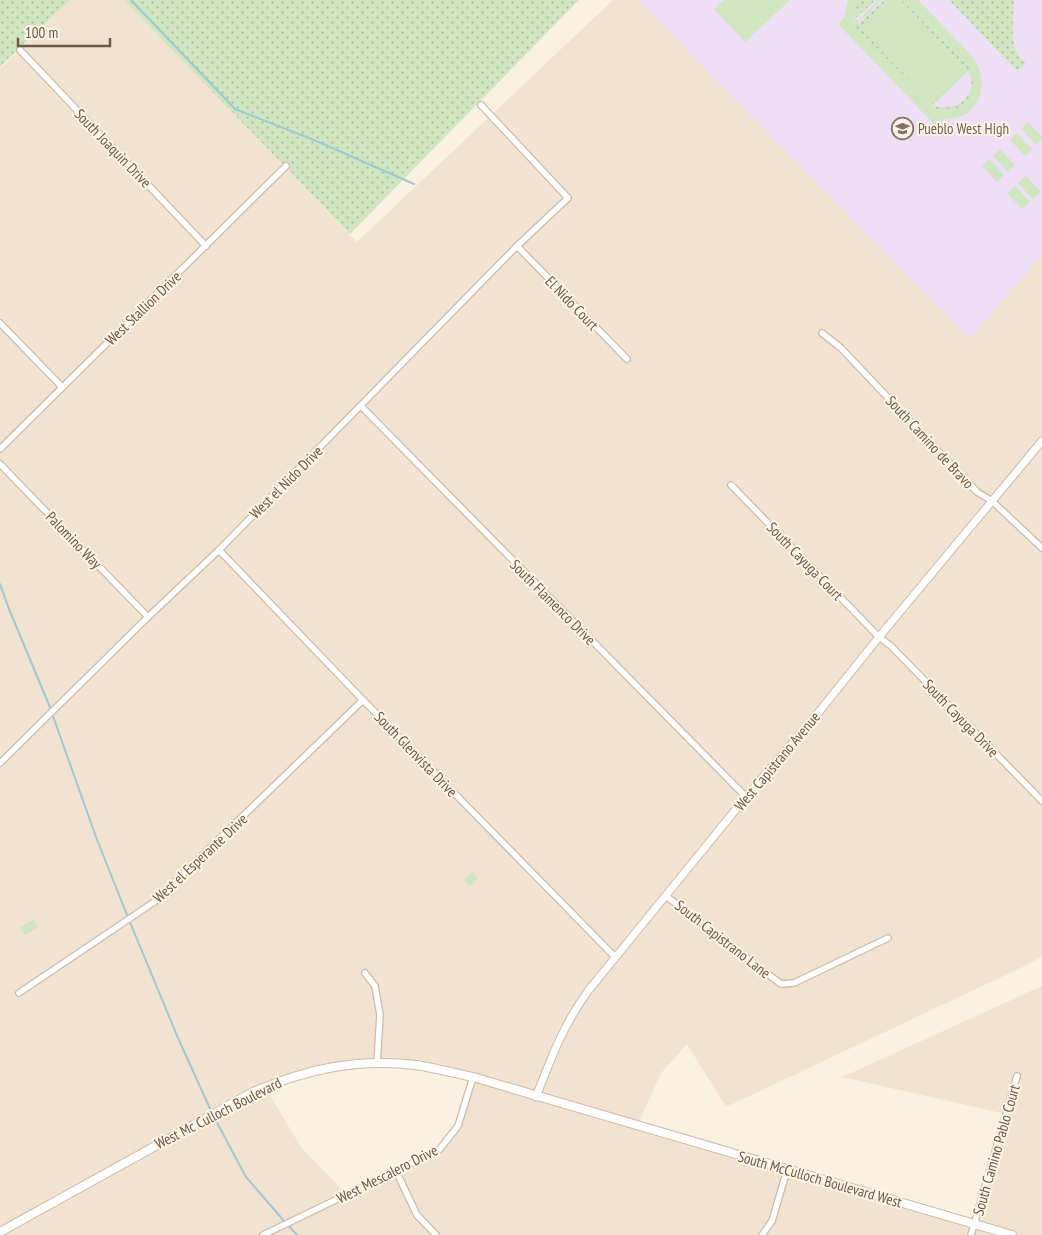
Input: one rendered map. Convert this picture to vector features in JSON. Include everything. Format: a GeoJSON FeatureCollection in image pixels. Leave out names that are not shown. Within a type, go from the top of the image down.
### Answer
{"type":"FeatureCollection","features":[{"type":"Feature","properties":{"kind":"main road","name":"West Mc Culloch Boulevard"},"geometry":{"type":"LineString","coordinates":[[0,1232],[254,1092],[284,1079],[330,1067],[377,1063],[417,1066],[473,1077],[628,1124]]}},
{"type":"Feature","properties":{"kind":"main road","name":"South McCulloch Boulevard West"},"geometry":{"type":"LineString","coordinates":[[628,1124],[1012,1235]]}},
{"type":"Feature","properties":{"kind":"street","name":"South Joaquin Drive"},"geometry":{"type":"LineString","coordinates":[[20,50],[206,246]]}},
{"type":"Feature","properties":{"kind":"street","name":"West el Nido Drive"},"geometry":{"type":"LineString","coordinates":[[0,763],[219,550],[517,246],[568,198],[481,105]]}},
{"type":"Feature","properties":{"kind":"street","name":"West Stallion Drive"},"geometry":{"type":"LineString","coordinates":[[0,449],[286,166]]}},
{"type":"Feature","properties":{"kind":"street","name":"El Nido Court"},"geometry":{"type":"LineString","coordinates":[[517,246],[627,359]]}},
{"type":"Feature","properties":{"kind":"street"},"geometry":{"type":"LineString","coordinates":[[0,322],[62,387]]}},
{"type":"Feature","properties":{"kind":"street","name":"South Camino de Bravo"},"geometry":{"type":"LineString","coordinates":[[822,333],[841,348],[977,492],[992,501],[1042,548]]}},
{"type":"Feature","properties":{"kind":"street","name":"South Flamenco Drive"},"geometry":{"type":"LineString","coordinates":[[361,406],[746,797]]}},
{"type":"Feature","properties":{"kind":"street","name":"West Capistrano Avenue"},"geometry":{"type":"LineString","coordinates":[[536,1097],[558,1041],[567,1023],[588,991],[746,797],[814,718],[1042,441]]}},
{"type":"Feature","properties":{"kind":"street","name":"Palomino Way"},"geometry":{"type":"LineString","coordinates":[[0,464],[148,617]]}},
{"type":"Feature","properties":{"kind":"street","name":"South Cayuga Court"},"geometry":{"type":"LineString","coordinates":[[731,485],[879,637]]}},
{"type":"Feature","properties":{"kind":"street","name":"South Glenvista Drive"},"geometry":{"type":"LineString","coordinates":[[219,550],[615,957]]}},
{"type":"Feature","properties":{"kind":"street","name":"South Cayuga Drive"},"geometry":{"type":"LineString","coordinates":[[879,637],[891,646],[1042,800]]}},
{"type":"Feature","properties":{"kind":"street","name":"West el Esperante Drive"},"geometry":{"type":"LineString","coordinates":[[19,993],[154,902],[363,700]]}},
{"type":"Feature","properties":{"kind":"street","name":"South Capistrano Lane"},"geometry":{"type":"LineString","coordinates":[[666,896],[782,984],[794,983],[888,938]]}},
{"type":"Feature","properties":{"kind":"street"},"geometry":{"type":"LineString","coordinates":[[365,973],[375,986],[380,1015],[377,1063]]}},
{"type":"Feature","properties":{"kind":"street","name":"South Camino Pablo Court"},"geometry":{"type":"LineString","coordinates":[[971,1235],[1017,1076]]}},
{"type":"Feature","properties":{"kind":"street","name":"West Mescalero Drive"},"geometry":{"type":"LineString","coordinates":[[263,1235],[439,1150],[458,1126],[473,1077]]}},
{"type":"Feature","properties":{"kind":"street"},"geometry":{"type":"LineString","coordinates":[[762,1235],[772,1221],[787,1170]]}},
{"type":"Feature","properties":{"kind":"street"},"geometry":{"type":"LineString","coordinates":[[396,1171],[417,1215],[436,1235]]}},
{"type":"Feature","properties":{"kind":"shaded area"},"geometry":{"type":"Polygon","coordinates":[[[70,0],[125,0],[357,242],[613,0],[637,0],[969,338],[1042,256],[1042,956],[1029,964],[726,1107],[687,1044],[661,1073],[637,1126],[975,1224],[1006,1114],[842,1077],[1042,986],[1042,1235],[0,1235],[0,69],[70,0]],[[377,1063],[330,1067],[265,1087],[301,1147],[347,1195],[439,1150],[458,1126],[473,1078],[432,1068],[377,1063]]]}},
{"type":"Feature","properties":{"kind":"shaded area","name":"Pueblo West High"},"geometry":{"type":"Polygon","coordinates":[[[637,0],[1042,0],[1042,256],[969,339],[637,0]]]}},
{"type":"Feature","properties":{"kind":"green space"},"geometry":{"type":"Polygon","coordinates":[[[0,0],[70,0],[0,67],[0,0]]]}},
{"type":"Feature","properties":{"kind":"green space"},"geometry":{"type":"Polygon","coordinates":[[[124,0],[579,0],[350,234],[124,0]]]}},
{"type":"Feature","properties":{"kind":"green space"},"geometry":{"type":"Polygon","coordinates":[[[724,0],[790,0],[745,42],[714,9],[724,0]]]}},
{"type":"Feature","properties":{"kind":"green space"},"geometry":{"type":"Polygon","coordinates":[[[848,0],[858,0],[853,11],[853,20],[858,31],[928,105],[939,110],[950,111],[959,108],[971,94],[973,84],[972,73],[966,62],[907,0],[918,0],[977,63],[981,80],[980,96],[971,110],[956,118],[942,120],[935,125],[838,24],[844,18],[848,0]]]}},
{"type":"Feature","properties":{"kind":"green space"},"geometry":{"type":"Polygon","coordinates":[[[858,0],[876,0],[855,19],[858,21],[878,0],[882,0],[859,24],[884,0],[889,0],[860,28],[967,70],[900,0],[907,0],[970,67],[973,89],[963,105],[945,111],[934,108],[924,102],[858,31],[854,19],[858,0]],[[968,71],[933,105],[950,107],[957,105],[968,95],[971,79],[968,71]]]}},
{"type":"Feature","properties":{"kind":"green space"},"geometry":{"type":"Polygon","coordinates":[[[889,0],[900,0],[967,70],[932,104],[860,28],[889,0]]]}},
{"type":"Feature","properties":{"kind":"green space"},"geometry":{"type":"Polygon","coordinates":[[[949,0],[1014,0],[1014,43],[1020,57],[1026,63],[1017,71],[949,0]]]}},
{"type":"Feature","properties":{"kind":"green space"},"geometry":{"type":"Polygon","coordinates":[[[1028,122],[1042,137],[1036,145],[1021,129],[1028,122]]]}},
{"type":"Feature","properties":{"kind":"green space"},"geometry":{"type":"Polygon","coordinates":[[[1017,133],[1032,149],[1025,156],[1010,140],[1017,133]]]}},
{"type":"Feature","properties":{"kind":"green space"},"geometry":{"type":"Polygon","coordinates":[[[1000,149],[1015,165],[1008,172],[993,156],[1000,149]]]}},
{"type":"Feature","properties":{"kind":"green space"},"geometry":{"type":"Polygon","coordinates":[[[989,159],[1004,175],[997,182],[982,166],[989,159]]]}},
{"type":"Feature","properties":{"kind":"green space"},"geometry":{"type":"Polygon","coordinates":[[[1026,176],[1041,192],[1033,199],[1018,183],[1026,176]]]}},
{"type":"Feature","properties":{"kind":"green space"},"geometry":{"type":"Polygon","coordinates":[[[1015,186],[1030,202],[1022,209],[1007,193],[1015,186]]]}},
{"type":"Feature","properties":{"kind":"green space"},"geometry":{"type":"Polygon","coordinates":[[[472,872],[478,878],[470,886],[464,880],[472,872]]]}},
{"type":"Feature","properties":{"kind":"green space"},"geometry":{"type":"Polygon","coordinates":[[[33,920],[38,927],[25,935],[20,927],[33,920]]]}},
{"type":"Feature","properties":{"kind":"waterway"},"geometry":{"type":"LineString","coordinates":[[131,0],[235,109],[314,140],[414,184]]}},
{"type":"Feature","properties":{"kind":"waterway"},"geometry":{"type":"LineString","coordinates":[[0,584],[49,705],[96,837],[127,915],[178,1038],[212,1113]]}},
{"type":"Feature","properties":{"kind":"waterway"},"geometry":{"type":"LineString","coordinates":[[214,1117],[246,1177],[285,1222]]}},
{"type":"Feature","properties":{"kind":"waterway"},"geometry":{"type":"LineString","coordinates":[[288,1225],[297,1235]]}},
{"type":"Feature","properties":{"kind":"place","name":"Pueblo West High"},"geometry":{"type":"Point","coordinates":[902,128]}}]}
